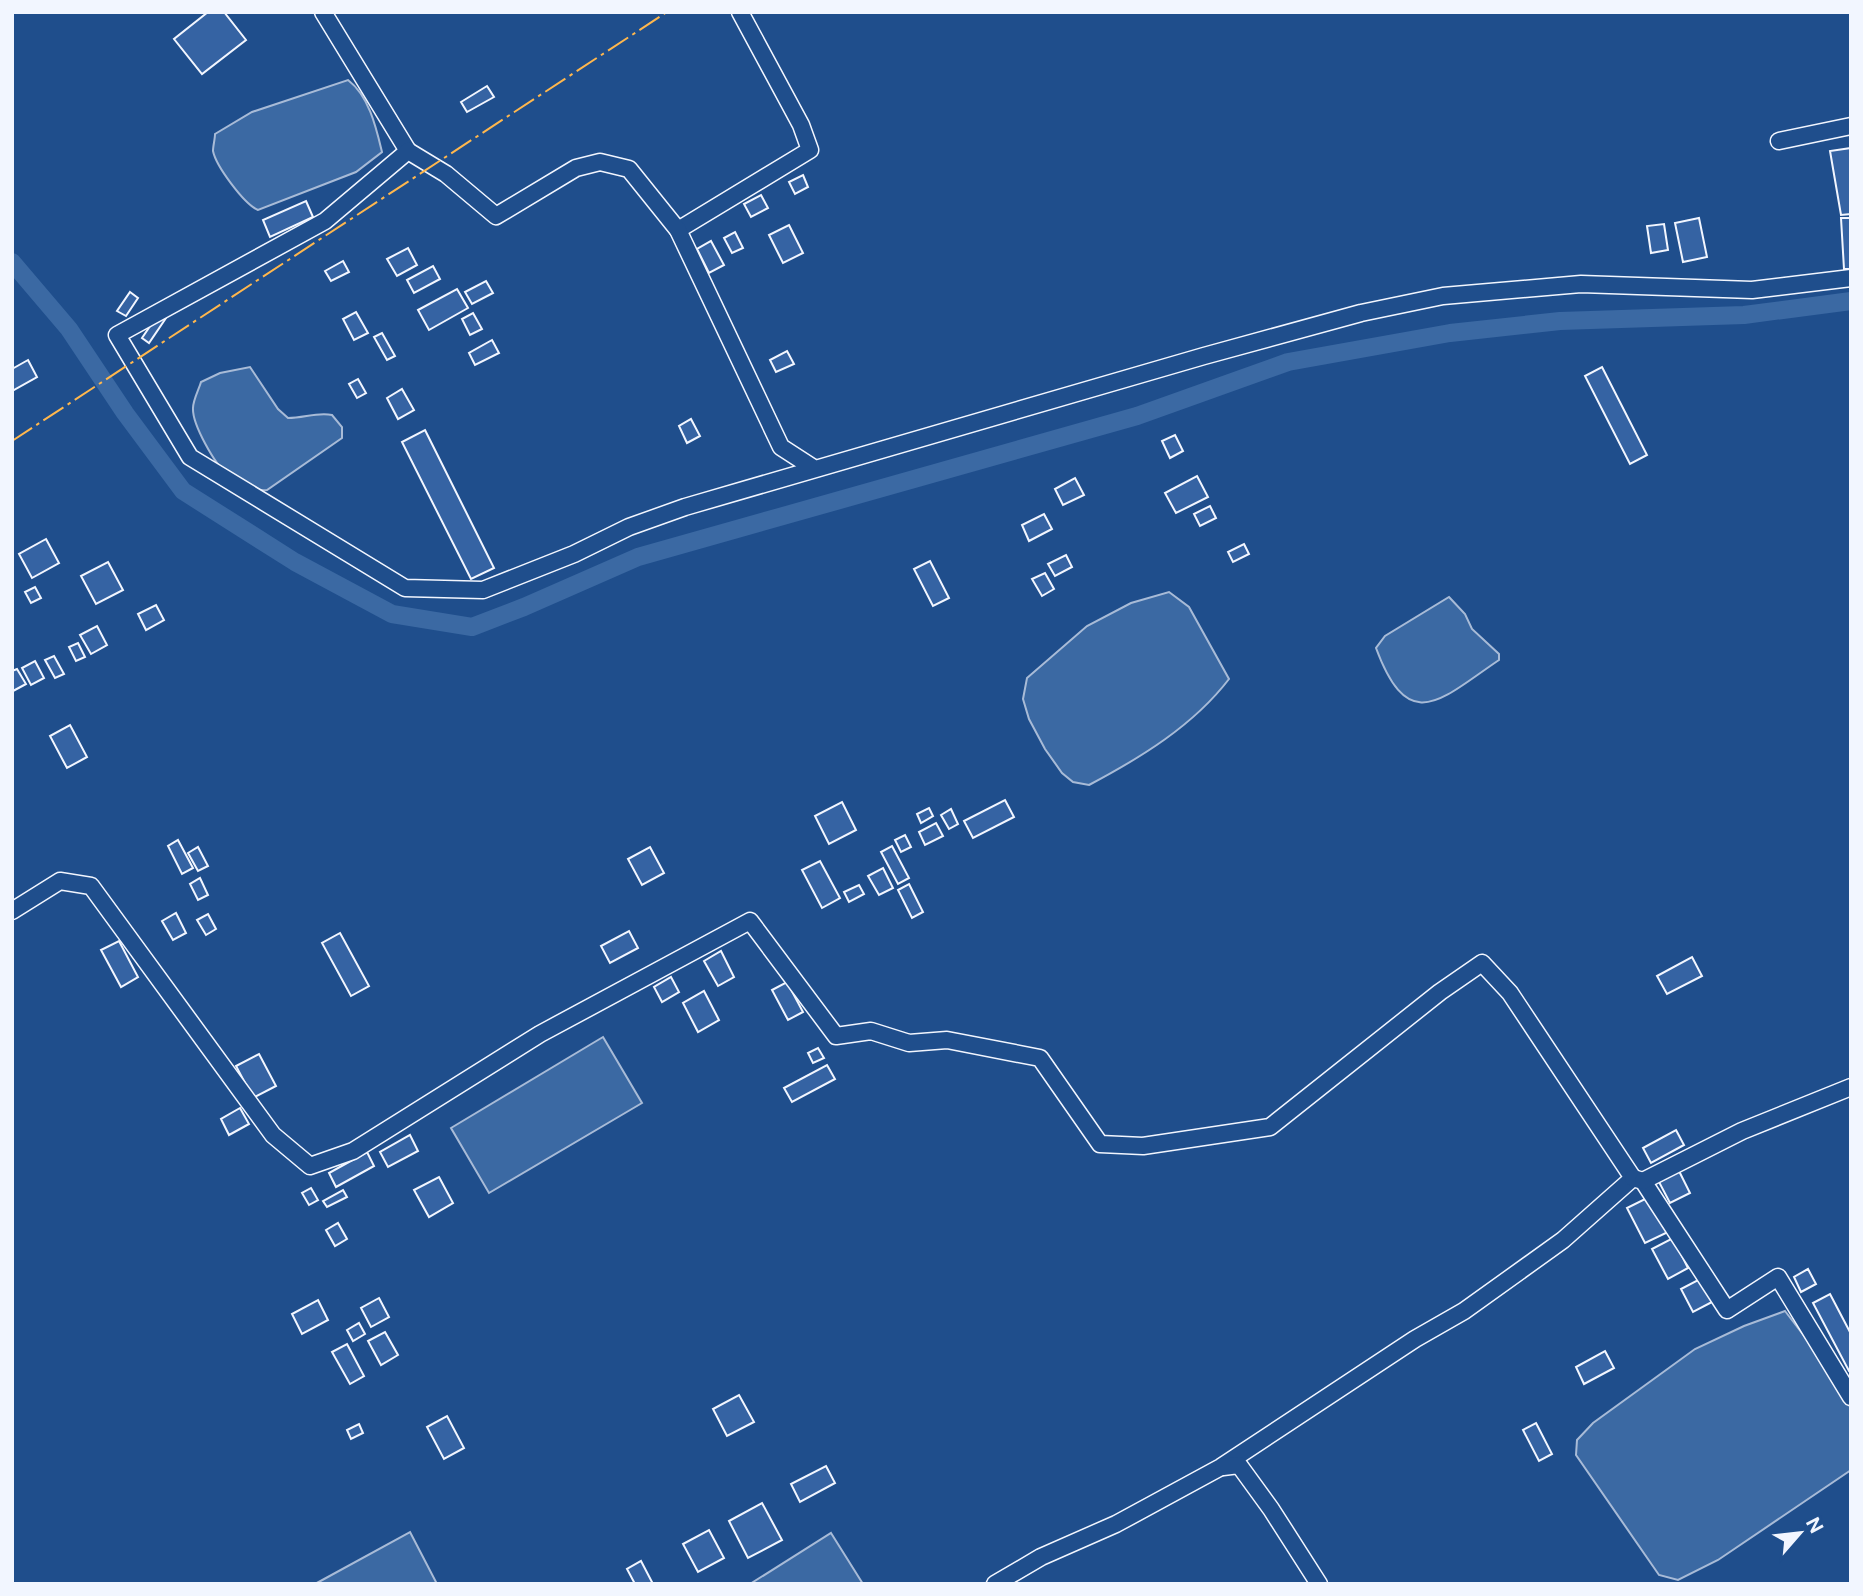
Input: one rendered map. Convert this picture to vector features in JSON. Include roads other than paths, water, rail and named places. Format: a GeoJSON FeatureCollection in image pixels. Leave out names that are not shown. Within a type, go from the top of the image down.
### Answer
{"type":"FeatureCollection","features":[{"type":"Feature","properties":{"kind":"street"},"geometry":{"type":"LineString","coordinates":[[323,12],[408,151],[446,174],[496,216],[576,168],[600,162],[629,169],[678,230],[781,447],[816,469]]}},
{"type":"Feature","properties":{"kind":"street"},"geometry":{"type":"LineString","coordinates":[[678,230],[810,150],[802,125],[740,12]]}},
{"type":"Feature","properties":{"kind":"street"},"geometry":{"type":"LineString","coordinates":[[1779,141],[1851,126]]}},
{"type":"Feature","properties":{"kind":"street"},"geometry":{"type":"LineString","coordinates":[[408,151],[325,221],[117,335],[190,457],[405,588],[483,590],[663,515],[1217,352],[1361,313],[1443,296],[1581,284],[1752,290],[1851,278]]}},
{"type":"Feature","properties":{"kind":"street"},"geometry":{"type":"LineString","coordinates":[[12,912],[60,881],[91,886],[273,1135],[310,1166],[353,1152],[540,1034],[750,921],[836,1036],[872,1031],[909,1043],[947,1040],[1040,1058],[1100,1144],[1143,1146],[1270,1126],[1440,992],[1482,963],[1510,993],[1727,1310],[1777,1277],[1851,1397]]}},
{"type":"Feature","properties":{"kind":"street"},"geometry":{"type":"LineString","coordinates":[[995,1584],[1041,1557],[1116,1524],[1221,1467],[1415,1339],[1464,1311],[1563,1240],[1638,1180],[1742,1131],[1851,1087]]}},
{"type":"Feature","properties":{"kind":"street"},"geometry":{"type":"LineString","coordinates":[[1221,1467],[1239,1465],[1319,1584]]}},
{"type":"Feature","properties":{"kind":"water"},"geometry":{"type":"Polygon","coordinates":[[[348,80],[366,103],[382,152],[356,172],[258,210],[252,206],[238,193],[219,166],[213,151],[215,134],[252,112],[348,80]]]}},
{"type":"Feature","properties":{"kind":"water"},"geometry":{"type":"Polygon","coordinates":[[[250,367],[278,409],[288,418],[332,415],[342,427],[342,438],[267,490],[247,486],[223,470],[205,444],[196,424],[193,408],[201,382],[220,373],[250,367]]]}},
{"type":"Feature","properties":{"kind":"water"},"geometry":{"type":"Polygon","coordinates":[[[1169,592],[1189,607],[1229,679],[1199,712],[1165,740],[1089,785],[1073,782],[1062,773],[1045,749],[1029,719],[1023,699],[1027,678],[1087,626],[1131,603],[1169,592]]]}},
{"type":"Feature","properties":{"kind":"water"},"geometry":{"type":"Polygon","coordinates":[[[1449,597],[1465,614],[1472,629],[1499,654],[1499,660],[1443,697],[1428,702],[1414,701],[1401,693],[1388,676],[1376,648],[1385,636],[1449,597]]]}},
{"type":"Feature","properties":{"kind":"water"},"geometry":{"type":"Polygon","coordinates":[[[603,1037],[642,1103],[489,1193],[451,1128],[603,1037]]]}},
{"type":"Feature","properties":{"kind":"water"},"geometry":{"type":"Polygon","coordinates":[[[1785,1311],[1808,1341],[1851,1408],[1851,1470],[1718,1560],[1678,1580],[1659,1575],[1576,1455],[1577,1440],[1593,1423],[1695,1349],[1744,1326],[1785,1311]]]}},
{"type":"Feature","properties":{"kind":"water"},"geometry":{"type":"Polygon","coordinates":[[[410,1532],[437,1584],[315,1584],[410,1532]]]}},
{"type":"Feature","properties":{"kind":"water"},"geometry":{"type":"Polygon","coordinates":[[[831,1533],[863,1584],[750,1584],[831,1533]]]}},
{"type":"Feature","properties":{"kind":"waterway"},"geometry":{"type":"LineString","coordinates":[[12,262],[69,329],[125,413],[183,491],[295,562],[392,614],[472,627],[638,557],[1137,416],[1288,362],[1450,333],[1560,321],[1744,315],[1851,301]]}}]}
